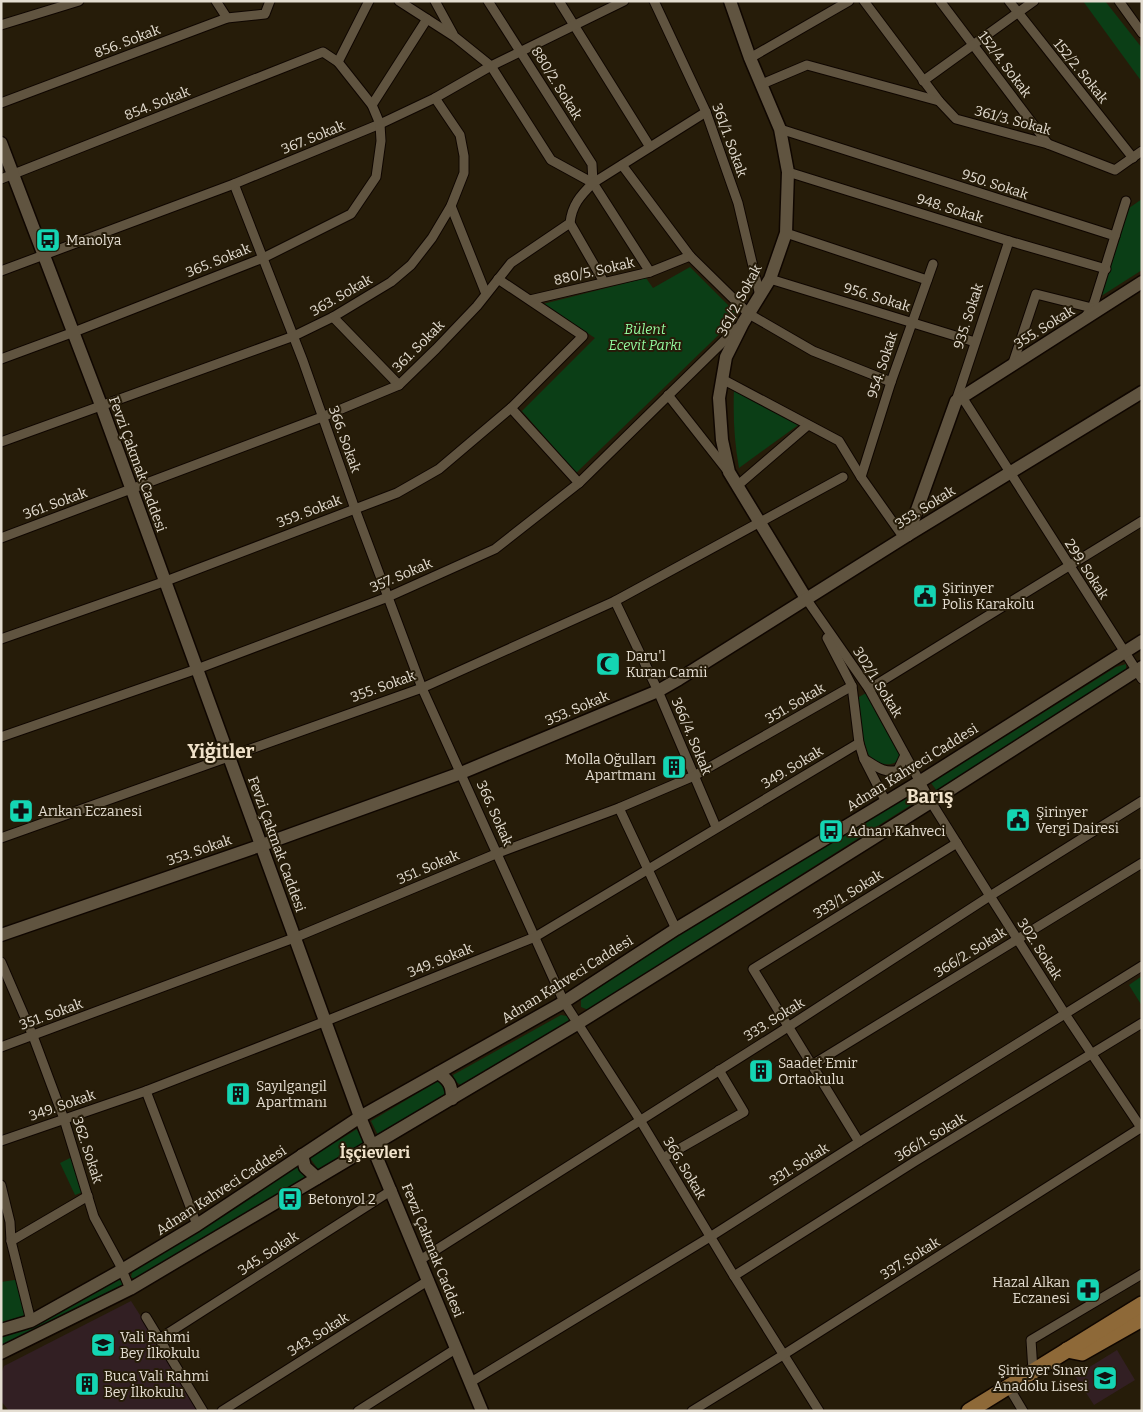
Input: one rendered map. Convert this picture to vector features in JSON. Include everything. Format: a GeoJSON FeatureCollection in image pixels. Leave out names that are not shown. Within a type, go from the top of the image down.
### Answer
{"type":"FeatureCollection","features":[{"type":"Feature","properties":{"kind":"main road","name":"361/2. Sokak"},"geometry":{"type":"LineString","coordinates":[[730,1],[750,58],[780,129],[788,172],[786,233],[770,279],[726,356],[719,398],[722,440],[729,472],[807,600]]}},
{"type":"Feature","properties":{"kind":"main road","name":"Fevzi Çakmak Caddesi"},"geometry":{"type":"LineString","coordinates":[[1,143],[7,177],[45,255],[74,332],[360,1117],[392,1190],[482,1411]]}},
{"type":"Feature","properties":{"kind":"main road","name":"355. Sokak"},"geometry":{"type":"LineString","coordinates":[[959,399],[1142,282]]}},
{"type":"Feature","properties":{"kind":"main road","name":"353. Sokak"},"geometry":{"type":"LineString","coordinates":[[1,935],[262,845],[461,773],[658,691],[807,600],[906,536],[1142,392]]}},
{"type":"Feature","properties":{"kind":"main road","name":"935. Sokak"},"geometry":{"type":"LineString","coordinates":[[906,536],[959,399]]}},
{"type":"Feature","properties":{"kind":"main road","name":"Adnan Kahveci Caddesi"},"geometry":{"type":"LineString","coordinates":[[1,1330],[31,1321],[197,1225],[360,1117],[564,1002],[676,928],[886,802],[1142,641]]}},
{"type":"Feature","properties":{"kind":"main road"},"geometry":{"type":"LineString","coordinates":[[1,1353],[130,1289],[452,1099],[577,1024],[1140,672]]}},
{"type":"Feature","properties":{"kind":"main road"},"geometry":{"type":"LineString","coordinates":[[438,1073],[449,1082],[452,1088],[452,1099]]}},
{"type":"Feature","properties":{"kind":"main road"},"geometry":{"type":"LineString","coordinates":[[302,1155],[305,1167],[317,1178]]}},
{"type":"Feature","properties":{"kind":"main road"},"geometry":{"type":"LineString","coordinates":[[969,1411],[1142,1304]]}},
{"type":"Feature","properties":{"kind":"main road"},"geometry":{"type":"LineString","coordinates":[[1066,1350],[1082,1353],[1142,1319]]}},
{"type":"Feature","properties":{"kind":"street"},"geometry":{"type":"LineString","coordinates":[[1,25],[79,1]]}},
{"type":"Feature","properties":{"kind":"street"},"geometry":{"type":"LineString","coordinates":[[216,1],[228,18]]}},
{"type":"Feature","properties":{"kind":"street","name":"856. Sokak"},"geometry":{"type":"LineString","coordinates":[[1,103],[228,18],[265,14],[270,1]]}},
{"type":"Feature","properties":{"kind":"street"},"geometry":{"type":"LineString","coordinates":[[369,1],[338,62],[372,105],[380,124]]}},
{"type":"Feature","properties":{"kind":"street"},"geometry":{"type":"LineString","coordinates":[[399,1],[455,37],[491,66],[551,160],[593,183]]}},
{"type":"Feature","properties":{"kind":"street"},"geometry":{"type":"LineString","coordinates":[[435,1],[455,37]]}},
{"type":"Feature","properties":{"kind":"street","name":"880/2. Sokak"},"geometry":{"type":"LineString","coordinates":[[488,1],[592,164],[593,183]]}},
{"type":"Feature","properties":{"kind":"street"},"geometry":{"type":"LineString","coordinates":[[559,1],[650,147]]}},
{"type":"Feature","properties":{"kind":"street","name":"367. Sokak"},"geometry":{"type":"LineString","coordinates":[[1,272],[234,184],[380,124],[435,98],[491,66],[624,1]]}},
{"type":"Feature","properties":{"kind":"street","name":"361/1. Sokak"},"geometry":{"type":"LineString","coordinates":[[654,1],[706,112],[738,203],[760,296]]}},
{"type":"Feature","properties":{"kind":"street"},"geometry":{"type":"LineString","coordinates":[[750,58],[849,1]]}},
{"type":"Feature","properties":{"kind":"street","name":"361/3. Sokak"},"geometry":{"type":"LineString","coordinates":[[864,1],[923,81],[956,119],[1048,144],[1115,170],[1142,151]]}},
{"type":"Feature","properties":{"kind":"street","name":"152/4. Sokak"},"geometry":{"type":"LineString","coordinates":[[940,1],[1048,144]]}},
{"type":"Feature","properties":{"kind":"street","name":"152/2. Sokak"},"geometry":{"type":"LineString","coordinates":[[1009,1],[1132,158]]}},
{"type":"Feature","properties":{"kind":"street"},"geometry":{"type":"LineString","coordinates":[[923,81],[1034,1]]}},
{"type":"Feature","properties":{"kind":"street"},"geometry":{"type":"LineString","coordinates":[[1119,1],[1142,33]]}},
{"type":"Feature","properties":{"kind":"street"},"geometry":{"type":"LineString","coordinates":[[372,105],[427,19]]}},
{"type":"Feature","properties":{"kind":"street","name":"854. Sokak"},"geometry":{"type":"LineString","coordinates":[[7,177],[323,52],[338,62]]}},
{"type":"Feature","properties":{"kind":"street"},"geometry":{"type":"LineString","coordinates":[[762,84],[807,65],[939,101]]}},
{"type":"Feature","properties":{"kind":"street","name":"363. Sokak"},"geometry":{"type":"LineString","coordinates":[[1,442],[294,336],[333,317],[391,282],[411,265],[432,238],[451,206],[464,173],[464,156],[460,135],[435,98]]}},
{"type":"Feature","properties":{"kind":"street"},"geometry":{"type":"LineString","coordinates":[[604,282],[570,222],[571,211],[578,198],[593,183],[706,112]]}},
{"type":"Feature","properties":{"kind":"street","name":"365. Sokak"},"geometry":{"type":"LineString","coordinates":[[1,359],[262,258],[352,214],[376,177],[381,141],[380,124]]}},
{"type":"Feature","properties":{"kind":"street","name":"950. Sokak"},"geometry":{"type":"LineString","coordinates":[[780,129],[1115,236]]}},
{"type":"Feature","properties":{"kind":"street"},"geometry":{"type":"LineString","coordinates":[[622,165],[690,256],[746,318],[813,351],[891,382]]}},
{"type":"Feature","properties":{"kind":"street","name":"948. Sokak"},"geometry":{"type":"LineString","coordinates":[[788,172],[1009,241],[1106,269]]}},
{"type":"Feature","properties":{"kind":"street","name":"880/5. Sokak"},"geometry":{"type":"LineString","coordinates":[[530,300],[650,272],[593,183]]}},
{"type":"Feature","properties":{"kind":"street","name":"366. Sokak"},"geometry":{"type":"LineString","coordinates":[[234,184],[294,336],[355,509],[422,688],[564,1002],[640,1120],[710,1237],[819,1411]]}},
{"type":"Feature","properties":{"kind":"street"},"geometry":{"type":"LineString","coordinates":[[1083,321],[1092,308],[1106,269],[1126,201]]}},
{"type":"Feature","properties":{"kind":"street"},"geometry":{"type":"LineString","coordinates":[[451,206],[486,294]]}},
{"type":"Feature","properties":{"kind":"street","name":"361. Sokak"},"geometry":{"type":"LineString","coordinates":[[1,538],[322,417],[399,385],[477,306],[511,263],[570,222]]}},
{"type":"Feature","properties":{"kind":"street"},"geometry":{"type":"LineString","coordinates":[[786,233],[927,280]]}},
{"type":"Feature","properties":{"kind":"street","name":"935. Sokak"},"geometry":{"type":"LineString","coordinates":[[959,399],[975,342],[1009,241]]}},
{"type":"Feature","properties":{"kind":"street"},"geometry":{"type":"LineString","coordinates":[[650,272],[690,256]]}},
{"type":"Feature","properties":{"kind":"street","name":"954. Sokak"},"geometry":{"type":"LineString","coordinates":[[861,476],[911,322],[933,264]]}},
{"type":"Feature","properties":{"kind":"street"},"geometry":{"type":"LineString","coordinates":[[498,279],[530,300]]}},
{"type":"Feature","properties":{"kind":"street","name":"956. Sokak"},"geometry":{"type":"LineString","coordinates":[[770,279],[975,342]]}},
{"type":"Feature","properties":{"kind":"street"},"geometry":{"type":"LineString","coordinates":[[1012,366],[1036,294],[1092,308]]}},
{"type":"Feature","properties":{"kind":"street","name":"359. Sokak"},"geometry":{"type":"LineString","coordinates":[[1,640],[166,581],[397,493],[439,469],[511,408],[583,336],[530,300]]}},
{"type":"Feature","properties":{"kind":"street"},"geometry":{"type":"LineString","coordinates":[[333,317],[399,385]]}},
{"type":"Feature","properties":{"kind":"street","name":"357. Sokak"},"geometry":{"type":"LineString","coordinates":[[1,737],[197,669],[388,597],[495,549],[579,483],[746,318]]}},
{"type":"Feature","properties":{"kind":"street"},"geometry":{"type":"LineString","coordinates":[[722,379],[839,441],[861,476],[906,536]]}},
{"type":"Feature","properties":{"kind":"street"},"geometry":{"type":"LineString","coordinates":[[668,395],[729,472]]}},
{"type":"Feature","properties":{"kind":"street","name":"299. Sokak"},"geometry":{"type":"LineString","coordinates":[[959,399],[1010,473],[1124,652],[1140,672]]}},
{"type":"Feature","properties":{"kind":"street"},"geometry":{"type":"LineString","coordinates":[[511,408],[579,483]]}},
{"type":"Feature","properties":{"kind":"street"},"geometry":{"type":"LineString","coordinates":[[737,486],[808,425]]}},
{"type":"Feature","properties":{"kind":"street","name":"355. Sokak"},"geometry":{"type":"LineString","coordinates":[[1,838],[422,688],[615,602],[843,477]]}},
{"type":"Feature","properties":{"kind":"street"},"geometry":{"type":"LineString","coordinates":[[870,689],[1142,521]]}},
{"type":"Feature","properties":{"kind":"street"},"geometry":{"type":"LineString","coordinates":[[807,600],[852,686],[859,743],[864,758],[886,802]]}},
{"type":"Feature","properties":{"kind":"street","name":"302/1. Sokak"},"geometry":{"type":"LineString","coordinates":[[807,600],[870,689],[920,781]]}},
{"type":"Feature","properties":{"kind":"street","name":"366/4. Sokak"},"geometry":{"type":"LineString","coordinates":[[615,602],[658,691],[716,827]]}},
{"type":"Feature","properties":{"kind":"street","name":"351. Sokak"},"geometry":{"type":"LineString","coordinates":[[1,1047],[294,938],[498,853],[619,808],[694,776],[852,686]]}},
{"type":"Feature","properties":{"kind":"street","name":"349. Sokak"},"geometry":{"type":"LineString","coordinates":[[1,1141],[146,1091],[535,937],[859,743]]}},
{"type":"Feature","properties":{"kind":"street"},"geometry":{"type":"LineString","coordinates":[[864,758],[889,772],[898,770],[905,755]]}},
{"type":"Feature","properties":{"kind":"street","name":"302. Sokak"},"geometry":{"type":"LineString","coordinates":[[920,781],[931,802],[1017,940],[1141,1128]]}},
{"type":"Feature","properties":{"kind":"street","name":"333. Sokak"},"geometry":{"type":"LineString","coordinates":[[420,1260],[1142,801]]}},
{"type":"Feature","properties":{"kind":"street"},"geometry":{"type":"LineString","coordinates":[[619,808],[676,928]]}},
{"type":"Feature","properties":{"kind":"street","name":"333/1. Sokak"},"geometry":{"type":"LineString","coordinates":[[788,1027],[753,968],[957,843]]}},
{"type":"Feature","properties":{"kind":"street","name":"366/2. Sokak"},"geometry":{"type":"LineString","coordinates":[[812,1065],[1142,863]]}},
{"type":"Feature","properties":{"kind":"street","name":"362. Sokak"},"geometry":{"type":"LineString","coordinates":[[1,962],[33,1036],[64,1119],[94,1217],[130,1289]]}},
{"type":"Feature","properties":{"kind":"street","name":"331. Sokak"},"geometry":{"type":"LineString","coordinates":[[470,1382],[710,1237],[1142,966]]}},
{"type":"Feature","properties":{"kind":"street","name":"366/1. Sokak"},"geometry":{"type":"LineString","coordinates":[[734,1276],[914,1162],[1142,1023]]}},
{"type":"Feature","properties":{"kind":"street"},"geometry":{"type":"LineString","coordinates":[[788,1027],[859,1142]]}},
{"type":"Feature","properties":{"kind":"street"},"geometry":{"type":"LineString","coordinates":[[663,1158],[744,1112],[719,1070]]}},
{"type":"Feature","properties":{"kind":"street"},"geometry":{"type":"LineString","coordinates":[[146,1091],[197,1225]]}},
{"type":"Feature","properties":{"kind":"street","name":"337. Sokak"},"geometry":{"type":"LineString","coordinates":[[692,1411],[1141,1128]]}},
{"type":"Feature","properties":{"kind":"street"},"geometry":{"type":"LineString","coordinates":[[1,1185],[6,1223],[31,1321]]}},
{"type":"Feature","properties":{"kind":"street","name":"345. Sokak"},"geometry":{"type":"LineString","coordinates":[[159,1339],[392,1190]]}},
{"type":"Feature","properties":{"kind":"street"},"geometry":{"type":"LineString","coordinates":[[11,1241],[88,1196]]}},
{"type":"Feature","properties":{"kind":"street"},"geometry":{"type":"LineString","coordinates":[[1032,1371],[1031,1340],[1142,1274]]}},
{"type":"Feature","properties":{"kind":"street","name":"343. Sokak"},"geometry":{"type":"LineString","coordinates":[[222,1411],[429,1280]]}},
{"type":"Feature","properties":{"kind":"street"},"geometry":{"type":"LineString","coordinates":[[146,1317],[203,1411]]}},
{"type":"Feature","properties":{"kind":"street"},"geometry":{"type":"LineString","coordinates":[[358,1411],[457,1348]]}},
{"type":"Feature","properties":{"kind":"street"},"geometry":{"type":"LineString","coordinates":[[1008,1386],[1023,1411]]}},
{"type":"Feature","properties":{"kind":"shaded area","name":"Vali Rahmi Bey İlkokulu"},"geometry":{"type":"Polygon","coordinates":[[[131,1301],[172,1365],[197,1411],[9,1411],[1,1401],[1,1374],[4,1366],[131,1301]]]}},
{"type":"Feature","properties":{"kind":"shaded area","name":"Şirinyer Sınav Anadolu Lisesi"},"geometry":{"type":"Polygon","coordinates":[[[1117,1350],[1135,1380],[1094,1405],[1075,1376],[1117,1350]]]}},
{"type":"Feature","properties":{"kind":"green space"},"geometry":{"type":"Polygon","coordinates":[[[1083,1],[1105,1],[1142,48],[1142,82],[1083,1]]]}},
{"type":"Feature","properties":{"kind":"green space"},"geometry":{"type":"Polygon","coordinates":[[[1142,199],[1142,270],[1095,300],[1122,213],[1142,199]]]}},
{"type":"Feature","properties":{"kind":"green space","name":"Bülent Ecevit Parkı"},"geometry":{"type":"Polygon","coordinates":[[[690,267],[735,312],[736,318],[576,473],[522,411],[595,338],[543,304],[646,278],[653,288],[690,267]]]}},
{"type":"Feature","properties":{"kind":"green space"},"geometry":{"type":"Polygon","coordinates":[[[734,388],[801,423],[739,468],[734,428],[734,388]]]}},
{"type":"Feature","properties":{"kind":"green space"},"geometry":{"type":"Polygon","coordinates":[[[1126,664],[1126,671],[937,791],[931,783],[1116,667],[1126,664]]]}},
{"type":"Feature","properties":{"kind":"green space"},"geometry":{"type":"Polygon","coordinates":[[[870,691],[901,748],[898,761],[894,763],[885,764],[877,762],[870,757],[865,749],[855,699],[870,691]]]}},
{"type":"Feature","properties":{"kind":"green space"},"geometry":{"type":"Polygon","coordinates":[[[910,795],[917,797],[914,803],[726,922],[591,1011],[581,1007],[581,998],[677,937],[910,795]]]}},
{"type":"Feature","properties":{"kind":"green space"},"geometry":{"type":"Polygon","coordinates":[[[1142,976],[1142,1006],[1129,985],[1142,976]]]}},
{"type":"Feature","properties":{"kind":"green space"},"geometry":{"type":"Polygon","coordinates":[[[561,1015],[567,1016],[570,1022],[462,1086],[455,1081],[453,1075],[561,1015]]]}},
{"type":"Feature","properties":{"kind":"green space"},"geometry":{"type":"Polygon","coordinates":[[[438,1081],[448,1087],[448,1095],[378,1135],[371,1121],[438,1081]]]}},
{"type":"Feature","properties":{"kind":"green space"},"geometry":{"type":"Polygon","coordinates":[[[357,1129],[364,1143],[318,1169],[310,1158],[357,1129]]]}},
{"type":"Feature","properties":{"kind":"green space"},"geometry":{"type":"Polygon","coordinates":[[[74,1156],[83,1192],[75,1195],[60,1163],[74,1156]]]}},
{"type":"Feature","properties":{"kind":"green space"},"geometry":{"type":"Polygon","coordinates":[[[298,1166],[305,1177],[137,1280],[131,1277],[133,1269],[298,1166]]]}},
{"type":"Feature","properties":{"kind":"green space"},"geometry":{"type":"Polygon","coordinates":[[[21,1279],[29,1314],[1,1323],[1,1282],[21,1279]]]}},
{"type":"Feature","properties":{"kind":"green space"},"geometry":{"type":"Polygon","coordinates":[[[117,1279],[124,1282],[123,1288],[1,1348],[1,1337],[32,1324],[117,1279]]]}},
{"type":"Feature","properties":{"kind":"place","name":"Manolya"},"geometry":{"type":"Point","coordinates":[48,240]}},
{"type":"Feature","properties":{"kind":"place","name":"Şirinyer Polis Karakolu"},"geometry":{"type":"Point","coordinates":[925,596]}},
{"type":"Feature","properties":{"kind":"place","name":"Daru'l Kuran Camii"},"geometry":{"type":"Point","coordinates":[608,664]}},
{"type":"Feature","properties":{"kind":"place","name":"Molla Oğulları Apartmanı"},"geometry":{"type":"Point","coordinates":[674,767]}},
{"type":"Feature","properties":{"kind":"place","name":"Arıkan Eczanesi"},"geometry":{"type":"Point","coordinates":[21,811]}},
{"type":"Feature","properties":{"kind":"place","name":"Şirinyer Vergi Dairesi"},"geometry":{"type":"Point","coordinates":[1018,820]}},
{"type":"Feature","properties":{"kind":"place","name":"Adnan Kahveci"},"geometry":{"type":"Point","coordinates":[831,831]}},
{"type":"Feature","properties":{"kind":"place","name":"Saadet Emir Ortaokulu"},"geometry":{"type":"Point","coordinates":[761,1071]}},
{"type":"Feature","properties":{"kind":"place","name":"Sayılgangil Apartmanı"},"geometry":{"type":"Point","coordinates":[238,1094]}},
{"type":"Feature","properties":{"kind":"place","name":"Betonyol 2"},"geometry":{"type":"Point","coordinates":[290,1199]}},
{"type":"Feature","properties":{"kind":"place","name":"Hazal Alkan Eczanesi"},"geometry":{"type":"Point","coordinates":[1088,1290]}},
{"type":"Feature","properties":{"kind":"place","name":"Vali Rahmi Bey İlkokulu"},"geometry":{"type":"Point","coordinates":[103,1345]}},
{"type":"Feature","properties":{"kind":"place","name":"Şirinyer Sınav Anadolu Lisesi"},"geometry":{"type":"Point","coordinates":[1105,1378]}},
{"type":"Feature","properties":{"kind":"place","name":"Buca Vali Rahmi Bey İlkokulu"},"geometry":{"type":"Point","coordinates":[87,1384]}},
{"type":"Feature","properties":{"kind":"district","name":"Yiğitler"},"geometry":{"type":"Point","coordinates":[221,751]}},
{"type":"Feature","properties":{"kind":"district","name":"Barış"},"geometry":{"type":"Point","coordinates":[930,796]}},
{"type":"Feature","properties":{"kind":"district","name":"İşçievleri"},"geometry":{"type":"Point","coordinates":[375,1152]}}]}
